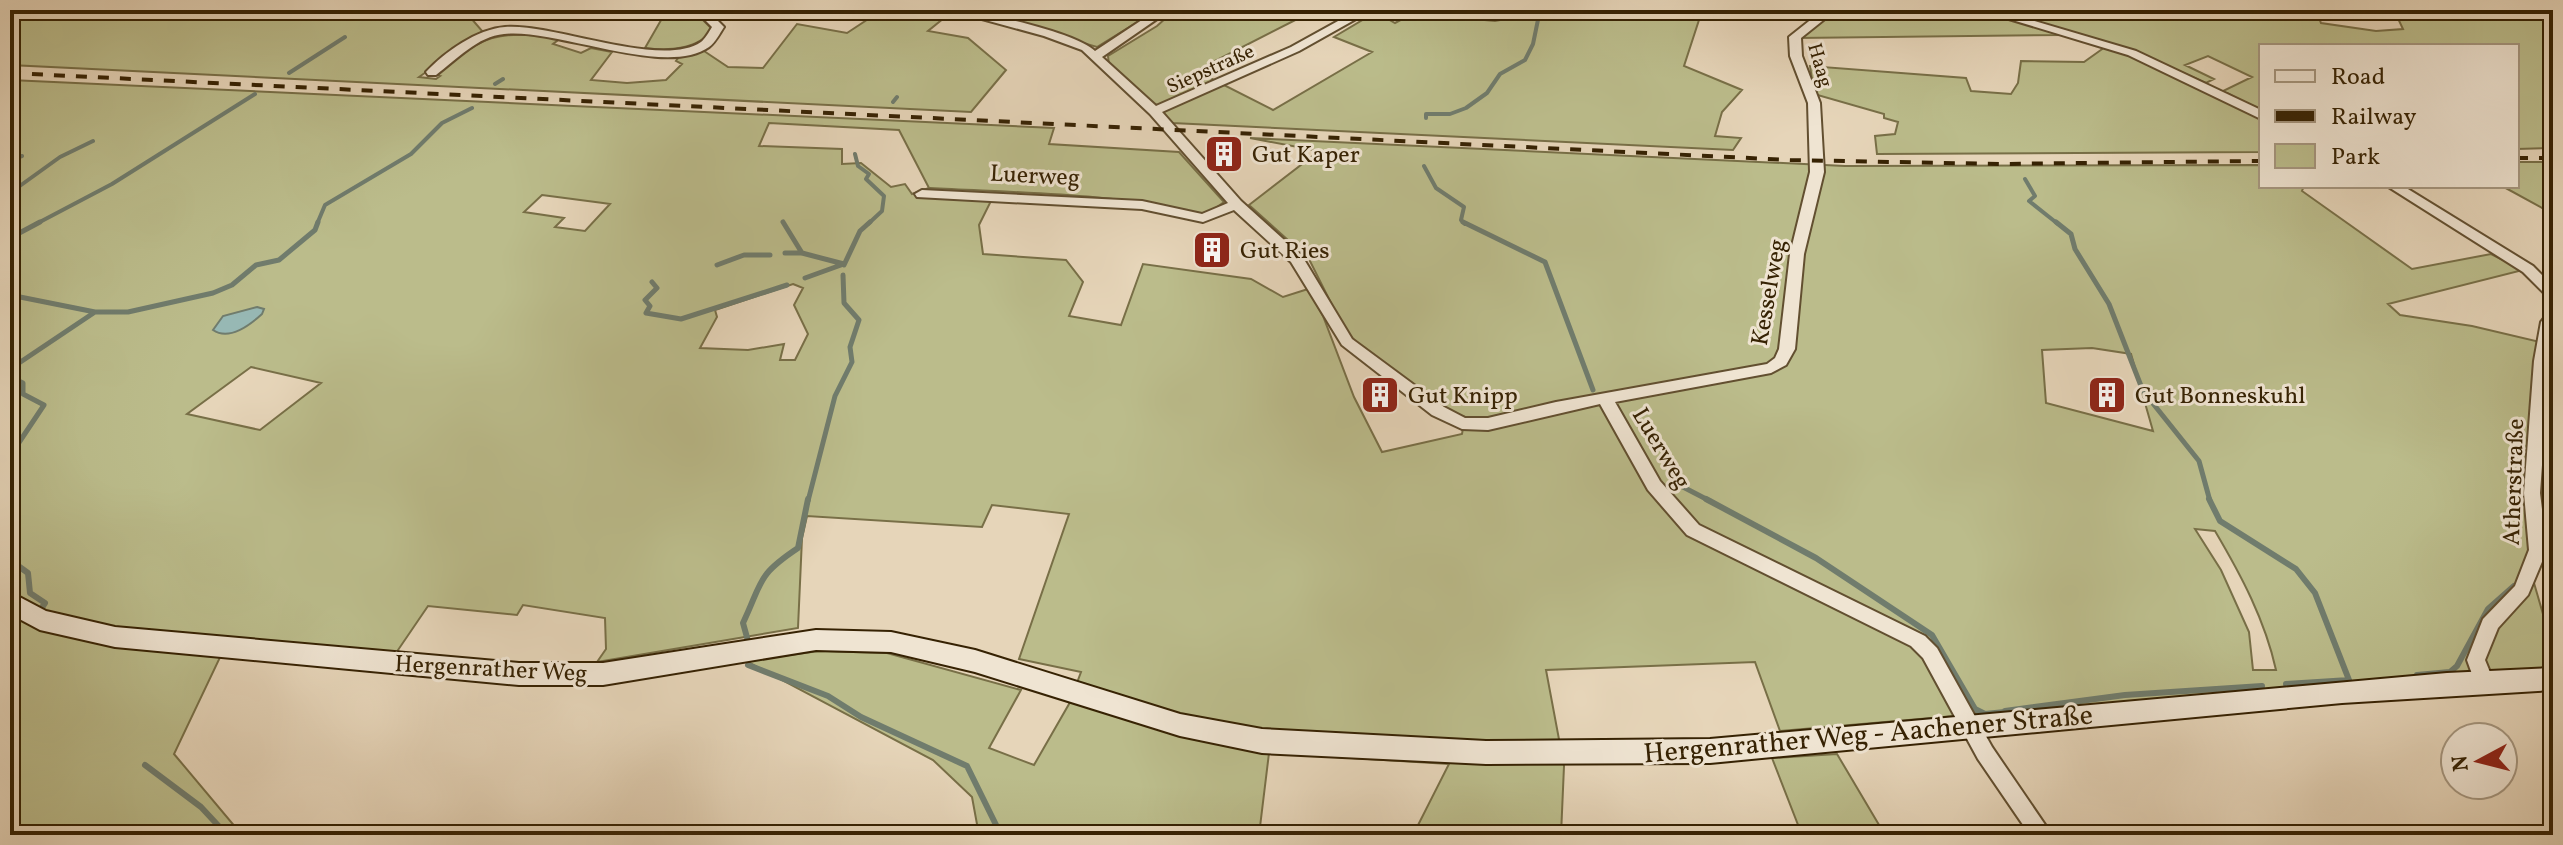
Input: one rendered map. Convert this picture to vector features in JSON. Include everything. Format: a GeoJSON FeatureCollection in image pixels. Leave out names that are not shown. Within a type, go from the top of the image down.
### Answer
{"type":"FeatureCollection","features":[{"type":"Feature","properties":{"kind":"street"},"geometry":{"type":"LineString","coordinates":[[432,72],[482,36],[506,30],[534,29],[591,45],[630,50],[683,51],[707,43],[716,36],[718,27],[714,19],[701,10]]}},
{"type":"Feature","properties":{"kind":"street","name":"Luerweg"},"geometry":{"type":"LineString","coordinates":[[955,10],[1073,41],[1095,56],[1154,111],[1236,204],[1297,259],[1347,342],[1438,411],[1462,423],[1488,424],[1605,398],[1652,482],[1676,516],[1710,540],[1918,641],[1942,672],[1971,730],[2042,835]]}},
{"type":"Feature","properties":{"kind":"street"},"geometry":{"type":"LineString","coordinates":[[1095,56],[1164,10]]}},
{"type":"Feature","properties":{"kind":"street","name":"Siepstraße"},"geometry":{"type":"LineString","coordinates":[[1154,111],[1295,49],[1366,10]]}},
{"type":"Feature","properties":{"kind":"street","name":"Haag"},"geometry":{"type":"LineString","coordinates":[[1815,148],[1814,103],[1796,56],[1795,37],[1830,10]]}},
{"type":"Feature","properties":{"kind":"street"},"geometry":{"type":"LineString","coordinates":[[1985,10],[2132,53],[2259,114]]}},
{"type":"Feature","properties":{"kind":"street","name":"Kesselweg"},"geometry":{"type":"LineString","coordinates":[[1605,398],[1771,368],[1781,361],[1787,349],[1797,254],[1817,172],[1815,148]]}},
{"type":"Feature","properties":{"kind":"street"},"geometry":{"type":"LineString","coordinates":[[2397,188],[2528,269],[2553,294]]}},
{"type":"Feature","properties":{"kind":"street","name":"Luerweg"},"geometry":{"type":"LineString","coordinates":[[922,194],[1142,205],[1203,218],[1236,204]]}},
{"type":"Feature","properties":{"kind":"street","name":"Atherstraße"},"geometry":{"type":"LineString","coordinates":[[2484,682],[2476,660],[2490,624],[2522,590],[2538,550],[2532,493],[2542,361],[2548,322],[2553,316]]}},
{"type":"Feature","properties":{"kind":"street","name":"Hergenrather Weg"},"geometry":{"type":"LineString","coordinates":[[10,602],[40,620],[115,637],[519,674],[603,674],[816,640],[891,642],[975,661]]}},
{"type":"Feature","properties":{"kind":"street","name":"Hergenrather Weg - Aachener Straße"},"geometry":{"type":"LineString","coordinates":[[975,661],[1180,725],[1262,741],[1503,754],[1661,752],[1971,730],[2137,709],[2553,679]]}},
{"type":"Feature","properties":{"kind":"green space"},"geometry":{"type":"Polygon","coordinates":[[[10,10],[464,10],[483,32],[419,77],[436,79],[440,76],[434,75],[480,43],[506,35],[521,35],[561,38],[553,44],[581,53],[591,48],[612,52],[591,80],[627,83],[666,80],[682,64],[676,61],[681,54],[701,49],[728,67],[763,68],[797,24],[847,33],[882,10],[954,10],[928,31],[968,38],[1006,70],[971,112],[10,65],[10,10]]]}},
{"type":"Feature","properties":{"kind":"green space"},"geometry":{"type":"Polygon","coordinates":[[[641,10],[693,10],[712,29],[691,45],[673,49],[645,48],[664,15],[641,10]]]}},
{"type":"Feature","properties":{"kind":"green space"},"geometry":{"type":"Polygon","coordinates":[[[968,10],[1157,10],[1097,47],[968,10]]]}},
{"type":"Feature","properties":{"kind":"green space"},"geometry":{"type":"Polygon","coordinates":[[[1175,10],[1315,10],[1213,62],[1208,77],[1273,110],[1372,52],[1334,37],[1376,12],[1395,23],[1419,10],[1443,10],[1463,18],[1495,21],[1555,10],[1724,10],[1699,20],[1684,66],[1742,90],[1722,112],[1715,136],[1741,138],[1733,150],[1172,123],[1109,65],[1108,56],[1157,26],[1175,10]]]}},
{"type":"Feature","properties":{"kind":"green space"},"geometry":{"type":"Polygon","coordinates":[[[1837,10],[2316,10],[2321,23],[2376,31],[2403,29],[2394,10],[2532,10],[2553,16],[2553,148],[2519,149],[2519,44],[2259,44],[2259,110],[2223,91],[2252,77],[2208,56],[2185,65],[2214,79],[2206,83],[2134,51],[2062,31],[2061,35],[1799,38],[1837,10]]]}},
{"type":"Feature","properties":{"kind":"green space"},"geometry":{"type":"Polygon","coordinates":[[[2105,47],[2139,59],[2259,117],[2259,152],[1877,154],[1875,136],[1895,134],[1898,122],[1884,118],[1884,114],[1814,94],[1810,66],[1966,78],[1971,91],[2011,94],[2018,83],[2021,61],[2084,62],[2105,47]]]}},
{"type":"Feature","properties":{"kind":"green space"},"geometry":{"type":"Polygon","coordinates":[[[10,80],[1054,128],[1049,144],[1179,152],[1224,202],[1206,215],[1138,202],[1069,195],[930,188],[928,196],[991,201],[979,225],[983,254],[1066,260],[1083,282],[1069,316],[1121,325],[1143,264],[1251,279],[1283,297],[1308,289],[1323,316],[1354,397],[1382,452],[1462,434],[1465,417],[1445,410],[1366,353],[1344,329],[1309,259],[1249,205],[1319,151],[1250,138],[1845,166],[2259,165],[2259,188],[2303,188],[2302,191],[2412,269],[2491,254],[2523,270],[2388,304],[2400,315],[2472,326],[2553,345],[2553,409],[2547,408],[2544,421],[2534,583],[2543,614],[2553,627],[2553,670],[1982,720],[1970,708],[1955,716],[1780,731],[1755,662],[1546,670],[1564,766],[1561,835],[1413,835],[1449,764],[1269,753],[1259,835],[979,835],[972,797],[933,760],[746,661],[819,651],[887,653],[1021,690],[989,748],[1034,765],[1069,704],[1081,672],[1019,659],[1069,514],[992,505],[982,527],[807,516],[802,538],[798,628],[597,662],[606,649],[605,618],[523,605],[517,615],[428,606],[398,650],[408,674],[222,653],[174,754],[242,835],[10,835],[10,80]],[[769,123],[759,146],[842,149],[842,164],[861,163],[891,187],[905,184],[912,194],[929,188],[899,130],[769,123]],[[542,195],[524,212],[564,218],[555,227],[585,231],[610,204],[542,195]],[[793,284],[715,310],[717,317],[700,348],[748,350],[784,344],[780,360],[795,360],[808,334],[794,305],[803,288],[793,284]],[[2092,348],[2042,350],[2046,403],[2153,431],[2131,354],[2092,348]],[[251,367],[187,414],[260,430],[321,383],[251,367]],[[2195,529],[2221,570],[2249,632],[2253,670],[2276,670],[2259,616],[2225,548],[2215,531],[2195,529]]]}},
{"type":"Feature","properties":{"kind":"green space"},"geometry":{"type":"Polygon","coordinates":[[[2519,162],[2553,162],[2553,214],[2506,188],[2519,188],[2519,162]]]}},
{"type":"Feature","properties":{"kind":"green space"},"geometry":{"type":"Polygon","coordinates":[[[1837,754],[1885,835],[1802,835],[1772,758],[1837,754]]]}},
{"type":"Feature","properties":{"kind":"water"},"geometry":{"type":"Polygon","coordinates":[[[257,307],[264,309],[262,314],[239,330],[226,334],[213,330],[223,316],[257,307]]]}},
{"type":"Feature","properties":{"kind":"waterway"},"geometry":{"type":"LineString","coordinates":[[1426,118],[1426,114],[1450,114],[1466,108],[1487,93],[1500,74],[1525,60],[1533,44],[1540,10]]}},
{"type":"Feature","properties":{"kind":"waterway"},"geometry":{"type":"LineString","coordinates":[[289,73],[345,37]]}},
{"type":"Feature","properties":{"kind":"waterway"},"geometry":{"type":"LineString","coordinates":[[495,84],[503,79]]}},
{"type":"Feature","properties":{"kind":"waterway"},"geometry":{"type":"LineString","coordinates":[[36,224],[112,184],[255,94]]}},
{"type":"Feature","properties":{"kind":"waterway"},"geometry":{"type":"LineString","coordinates":[[893,102],[897,97]]}},
{"type":"Feature","properties":{"kind":"waterway"},"geometry":{"type":"LineString","coordinates":[[317,224],[325,205],[411,154],[442,123],[472,108]]}},
{"type":"Feature","properties":{"kind":"waterway"},"geometry":{"type":"LineString","coordinates":[[10,193],[60,157],[93,141]]}},
{"type":"Feature","properties":{"kind":"waterway"},"geometry":{"type":"LineString","coordinates":[[855,154],[858,166],[869,174],[866,179],[884,196],[882,211],[868,224]]}},
{"type":"Feature","properties":{"kind":"waterway"},"geometry":{"type":"LineString","coordinates":[[10,160],[22,156]]}},
{"type":"Feature","properties":{"kind":"waterway"},"geometry":{"type":"LineString","coordinates":[[1424,166],[1436,188],[1464,207],[1463,222]]}},
{"type":"Feature","properties":{"kind":"waterway"},"geometry":{"type":"LineString","coordinates":[[2025,179],[2035,196],[2029,201],[2058,224]]}},
{"type":"Feature","properties":{"kind":"waterway"},"geometry":{"type":"LineString","coordinates":[[10,238],[40,222]]}},
{"type":"Feature","properties":{"kind":"waterway"},"geometry":{"type":"LineString","coordinates":[[95,312],[128,312],[213,293],[232,285],[256,265],[279,260],[315,230],[318,222]]}},
{"type":"Feature","properties":{"kind":"waterway"},"geometry":{"type":"LineString","coordinates":[[783,222],[802,253]]}},
{"type":"Feature","properties":{"kind":"waterway"},"geometry":{"type":"LineString","coordinates":[[844,265],[860,231],[870,222]]}},
{"type":"Feature","properties":{"kind":"waterway"},"geometry":{"type":"LineString","coordinates":[[1463,222],[1545,262],[1593,390]]}},
{"type":"Feature","properties":{"kind":"waterway"},"geometry":{"type":"LineString","coordinates":[[2056,222],[2071,234],[2075,249],[2109,304],[2143,391],[2199,461],[2210,501]]}},
{"type":"Feature","properties":{"kind":"waterway"},"geometry":{"type":"LineString","coordinates":[[785,253],[802,253]]}},
{"type":"Feature","properties":{"kind":"waterway"},"geometry":{"type":"LineString","coordinates":[[802,253],[844,264]]}},
{"type":"Feature","properties":{"kind":"waterway"},"geometry":{"type":"LineString","coordinates":[[717,265],[744,255],[770,255]]}},
{"type":"Feature","properties":{"kind":"waterway"},"geometry":{"type":"LineString","coordinates":[[805,278],[841,265]]}},
{"type":"Feature","properties":{"kind":"waterway"},"geometry":{"type":"LineString","coordinates":[[808,501],[835,396],[852,362],[850,347],[859,320],[844,303],[843,275]]}},
{"type":"Feature","properties":{"kind":"waterway"},"geometry":{"type":"LineString","coordinates":[[652,282],[657,288],[645,300],[650,306],[646,313],[681,319],[787,285]]}},
{"type":"Feature","properties":{"kind":"waterway"},"geometry":{"type":"LineString","coordinates":[[10,295],[95,312]]}},
{"type":"Feature","properties":{"kind":"waterway"},"geometry":{"type":"LineString","coordinates":[[10,369],[95,312]]}},
{"type":"Feature","properties":{"kind":"waterway"},"geometry":{"type":"LineString","coordinates":[[10,377],[23,383],[23,394],[44,405],[10,456]]}},
{"type":"Feature","properties":{"kind":"waterway"},"geometry":{"type":"LineString","coordinates":[[1683,487],[1710,501]]}},
{"type":"Feature","properties":{"kind":"waterway"},"geometry":{"type":"LineString","coordinates":[[748,641],[743,623],[767,573],[798,548],[808,499]]}},
{"type":"Feature","properties":{"kind":"waterway"},"geometry":{"type":"LineString","coordinates":[[1706,499],[1816,558],[1932,635],[1975,709],[1985,714],[2005,712]]}},
{"type":"Feature","properties":{"kind":"waterway"},"geometry":{"type":"LineString","coordinates":[[2210,501],[2220,521],[2296,569],[2315,593],[2349,680],[2286,684]]}},
{"type":"Feature","properties":{"kind":"waterway"},"geometry":{"type":"LineString","coordinates":[[10,560],[28,573],[30,593],[45,603],[41,609]]}},
{"type":"Feature","properties":{"kind":"waterway"},"geometry":{"type":"LineString","coordinates":[[2417,675],[2450,672],[2457,666],[2488,609],[2514,586]]}},
{"type":"Feature","properties":{"kind":"waterway"},"geometry":{"type":"LineString","coordinates":[[748,665],[828,696],[861,717],[967,766],[1001,835]]}},
{"type":"Feature","properties":{"kind":"waterway"},"geometry":{"type":"LineString","coordinates":[[2005,711],[2125,695],[2262,686]]}},
{"type":"Feature","properties":{"kind":"waterway"},"geometry":{"type":"LineString","coordinates":[[145,765],[201,807],[227,835]]}},
{"type":"Feature","properties":{"kind":"railway"},"geometry":{"type":"LineString","coordinates":[[10,73],[1790,160],[1999,164],[2259,161]]}},
{"type":"Feature","properties":{"kind":"railway"},"geometry":{"type":"LineString","coordinates":[[2519,158],[2553,158]]}},
{"type":"Feature","properties":{"kind":"place","name":"Gut Kaper"},"geometry":{"type":"Point","coordinates":[1224,154]}},
{"type":"Feature","properties":{"kind":"place","name":"Gut Ries"},"geometry":{"type":"Point","coordinates":[1212,250]}},
{"type":"Feature","properties":{"kind":"place","name":"Gut Knipp"},"geometry":{"type":"Point","coordinates":[1380,395]}},
{"type":"Feature","properties":{"kind":"place","name":"Gut Bonneskuhl"},"geometry":{"type":"Point","coordinates":[2107,395]}}]}
